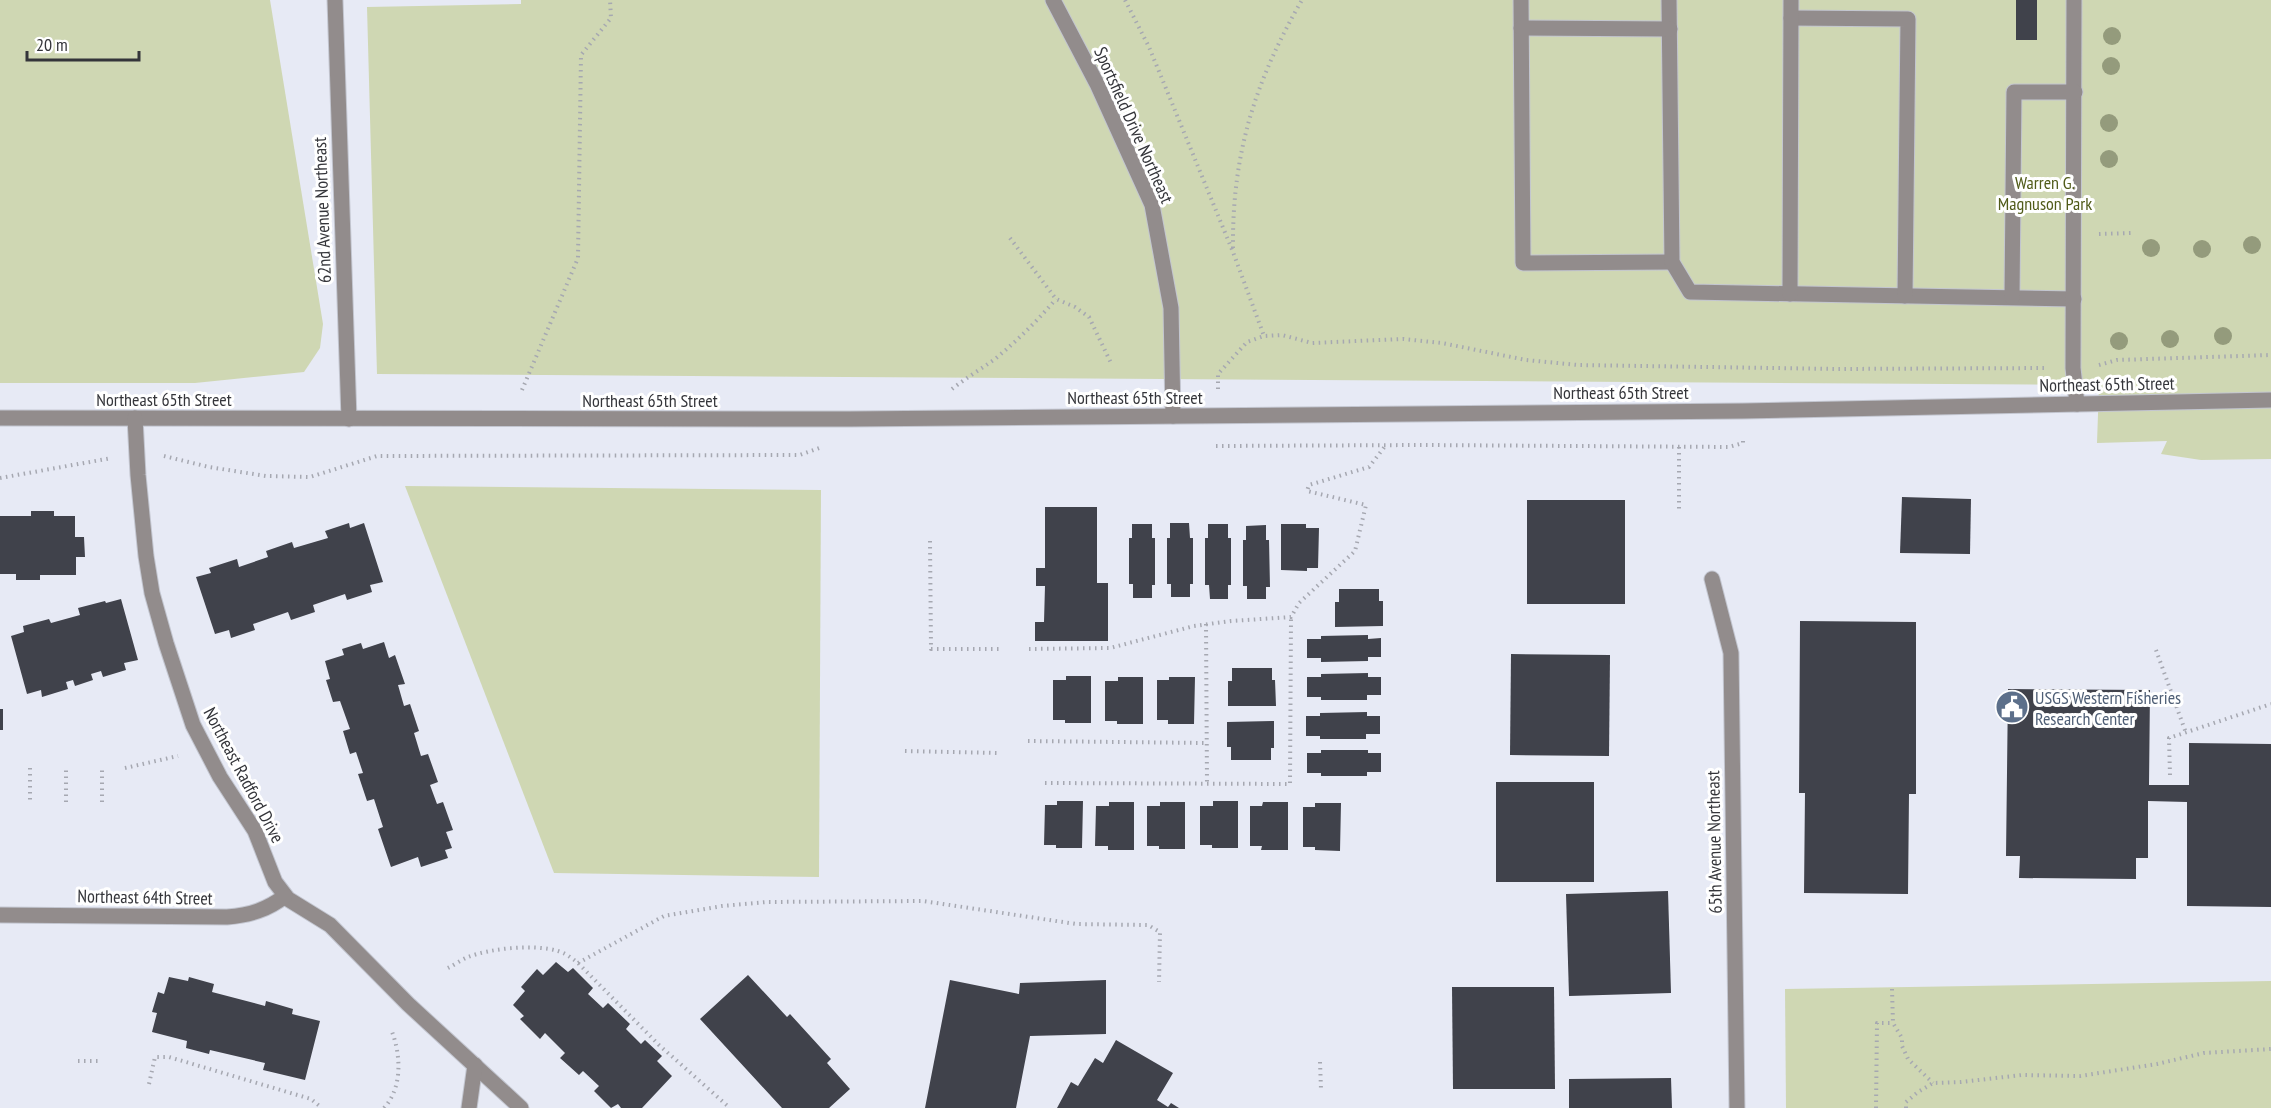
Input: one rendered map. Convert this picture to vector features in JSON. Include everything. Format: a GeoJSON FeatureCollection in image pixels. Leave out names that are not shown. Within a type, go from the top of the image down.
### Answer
{"type":"FeatureCollection","features":[{"type":"Feature","properties":{"kind":"street","name":"62nd Avenue Northeast"},"geometry":{"type":"LineString","coordinates":[[335,0],[349,419]]}},
{"type":"Feature","properties":{"kind":"street","name":"Sportsfield Drive Northeast"},"geometry":{"type":"LineString","coordinates":[[1053,0],[1097,84],[1152,205],[1171,308],[1173,416]]}},
{"type":"Feature","properties":{"kind":"street"},"geometry":{"type":"LineString","coordinates":[[1521,0],[1523,263],[1672,262]]}},
{"type":"Feature","properties":{"kind":"street"},"geometry":{"type":"LineString","coordinates":[[1670,0],[1672,262],[1690,292],[2074,299]]}},
{"type":"Feature","properties":{"kind":"street"},"geometry":{"type":"LineString","coordinates":[[1790,294],[1791,0]]}},
{"type":"Feature","properties":{"kind":"street"},"geometry":{"type":"LineString","coordinates":[[2074,0],[2073,368],[2077,404]]}},
{"type":"Feature","properties":{"kind":"street"},"geometry":{"type":"LineString","coordinates":[[1791,18],[1908,19],[1905,296]]}},
{"type":"Feature","properties":{"kind":"street"},"geometry":{"type":"LineString","coordinates":[[1521,28],[1670,29]]}},
{"type":"Feature","properties":{"kind":"street"},"geometry":{"type":"LineString","coordinates":[[2012,297],[2014,92],[2075,92]]}},
{"type":"Feature","properties":{"kind":"street","name":"Northeast 65th Street"},"geometry":{"type":"LineString","coordinates":[[0,418],[850,419],[1755,410],[2271,400]]}},
{"type":"Feature","properties":{"kind":"street","name":"Northeast Radford Drive"},"geometry":{"type":"LineString","coordinates":[[135,418],[146,556],[152,593],[166,643],[193,725],[207,755],[255,831],[271,875],[285,896],[297,906],[330,925],[408,1004],[521,1108]]}},
{"type":"Feature","properties":{"kind":"street","name":"65th Avenue Northeast"},"geometry":{"type":"LineString","coordinates":[[1712,579],[1731,653],[1737,1108]]}},
{"type":"Feature","properties":{"kind":"street","name":"Northeast 64th Street"},"geometry":{"type":"LineString","coordinates":[[0,915],[237,916],[265,910],[285,896]]}},
{"type":"Feature","properties":{"kind":"street"},"geometry":{"type":"LineString","coordinates":[[469,1108],[475,1065]]}},
{"type":"Feature","properties":{"kind":"path"},"geometry":{"type":"LineString","coordinates":[[522,390],[578,258],[582,55],[611,18],[610,0]]}},
{"type":"Feature","properties":{"kind":"path"},"geometry":{"type":"LineString","coordinates":[[1125,0],[1149,47],[1233,252],[1264,336]]}},
{"type":"Feature","properties":{"kind":"path"},"geometry":{"type":"LineString","coordinates":[[1233,252],[1233,217],[1238,168],[1250,111],[1263,75],[1302,0]]}},
{"type":"Feature","properties":{"kind":"path"},"geometry":{"type":"LineString","coordinates":[[1010,238],[1056,299],[1076,307],[1089,317],[1111,363]]}},
{"type":"Feature","properties":{"kind":"path"},"geometry":{"type":"LineString","coordinates":[[952,389],[993,360],[1033,326],[1056,299]]}},
{"type":"Feature","properties":{"kind":"path"},"geometry":{"type":"LineString","coordinates":[[1218,374],[1247,342],[1264,336],[1282,335],[1312,343],[1403,339],[1442,343],[1526,360],[1578,365],[1838,369],[2051,368]]}},
{"type":"Feature","properties":{"kind":"path"},"geometry":{"type":"LineString","coordinates":[[2103,363],[2117,360],[2271,355]]}},
{"type":"Feature","properties":{"kind":"path"},"geometry":{"type":"LineString","coordinates":[[161,455],[266,476],[310,477],[377,456],[800,455],[826,445]]}},
{"type":"Feature","properties":{"kind":"path"},"geometry":{"type":"LineString","coordinates":[[1045,783],[1290,784],[1291,617],[1299,603],[1355,551],[1366,505],[1307,491],[1309,485],[1369,467],[1386,445]]}},
{"type":"Feature","properties":{"kind":"path"},"geometry":{"type":"LineString","coordinates":[[1207,446],[1729,447]]}},
{"type":"Feature","properties":{"kind":"path"},"geometry":{"type":"LineString","coordinates":[[1679,447],[1679,511]]}},
{"type":"Feature","properties":{"kind":"path"},"geometry":{"type":"LineString","coordinates":[[0,478],[114,458]]}},
{"type":"Feature","properties":{"kind":"path"},"geometry":{"type":"LineString","coordinates":[[930,541],[931,649],[1000,649]]}},
{"type":"Feature","properties":{"kind":"path"},"geometry":{"type":"LineString","coordinates":[[1029,649],[1110,648],[1206,624],[1291,617]]}},
{"type":"Feature","properties":{"kind":"path"},"geometry":{"type":"LineString","coordinates":[[1206,624],[1207,784]]}},
{"type":"Feature","properties":{"kind":"path"},"geometry":{"type":"LineString","coordinates":[[2156,650],[2186,733]]}},
{"type":"Feature","properties":{"kind":"path"},"geometry":{"type":"LineString","coordinates":[[2170,775],[2169,738],[2271,704]]}},
{"type":"Feature","properties":{"kind":"path"},"geometry":{"type":"LineString","coordinates":[[1028,741],[1207,743]]}},
{"type":"Feature","properties":{"kind":"path"},"geometry":{"type":"LineString","coordinates":[[905,752],[1000,753]]}},
{"type":"Feature","properties":{"kind":"path"},"geometry":{"type":"LineString","coordinates":[[125,768],[178,756]]}},
{"type":"Feature","properties":{"kind":"path"},"geometry":{"type":"LineString","coordinates":[[30,768],[30,801]]}},
{"type":"Feature","properties":{"kind":"path"},"geometry":{"type":"LineString","coordinates":[[66,768],[66,802]]}},
{"type":"Feature","properties":{"kind":"path"},"geometry":{"type":"LineString","coordinates":[[102,768],[102,802]]}},
{"type":"Feature","properties":{"kind":"path"},"geometry":{"type":"LineString","coordinates":[[578,963],[664,916],[723,906],[767,902],[923,901],[1076,924],[1148,925],[1160,932],[1159,982]]}},
{"type":"Feature","properties":{"kind":"path"},"geometry":{"type":"LineString","coordinates":[[448,968],[469,956],[508,949],[559,951],[578,963],[659,1045],[730,1108]]}},
{"type":"Feature","properties":{"kind":"path"},"geometry":{"type":"LineString","coordinates":[[1892,988],[1893,1023],[1902,1038],[1902,1046],[1908,1059],[1933,1083]]}},
{"type":"Feature","properties":{"kind":"path"},"geometry":{"type":"LineString","coordinates":[[1876,1108],[1876,1023],[1893,1023]]}},
{"type":"Feature","properties":{"kind":"path"},"geometry":{"type":"LineString","coordinates":[[384,1108],[392,1099],[398,1080],[398,1054],[391,1029]]}},
{"type":"Feature","properties":{"kind":"path"},"geometry":{"type":"LineString","coordinates":[[1905,1108],[1906,1102],[1933,1083],[2022,1075],[2080,1076],[2157,1064],[2204,1053],[2271,1049]]}},
{"type":"Feature","properties":{"kind":"path"},"geometry":{"type":"LineString","coordinates":[[149,1084],[155,1057],[170,1057],[311,1099],[322,1108]]}},
{"type":"Feature","properties":{"kind":"path"},"geometry":{"type":"LineString","coordinates":[[78,1061],[102,1062]]}},
{"type":"Feature","properties":{"kind":"path"},"geometry":{"type":"LineString","coordinates":[[1320,1062],[1321,1089]]}},
{"type":"Feature","properties":{"kind":"green space"},"geometry":{"type":"Polygon","coordinates":[[[0,0],[270,0],[323,324],[320,348],[304,372],[195,383],[0,383],[0,0]]]}},
{"type":"Feature","properties":{"kind":"green space","name":"Warren G. Magnuson Park"},"geometry":{"type":"Polygon","coordinates":[[[521,0],[2271,0],[2271,459],[2201,460],[2161,454],[2167,441],[2097,443],[2099,385],[377,374],[367,7],[521,4],[521,0]]]}},
{"type":"Feature","properties":{"kind":"green space"},"geometry":{"type":"Polygon","coordinates":[[[405,486],[821,490],[819,877],[554,873],[405,486]]]}},
{"type":"Feature","properties":{"kind":"green space"},"geometry":{"type":"Polygon","coordinates":[[[2271,981],[2271,1108],[1786,1108],[1785,989],[2271,981]]]}},
{"type":"Feature","properties":{"kind":"building"},"geometry":{"type":"Polygon","coordinates":[[[2016,0],[2037,0],[2037,40],[2016,40],[2016,0]]]}},
{"type":"Feature","properties":{"kind":"building"},"geometry":{"type":"Polygon","coordinates":[[[1902,497],[1971,499],[1970,554],[1900,553],[1902,497]]]}},
{"type":"Feature","properties":{"kind":"building"},"geometry":{"type":"Polygon","coordinates":[[[1527,500],[1625,500],[1625,604],[1527,604],[1527,500]]]}},
{"type":"Feature","properties":{"kind":"building"},"geometry":{"type":"Polygon","coordinates":[[[1045,507],[1097,507],[1097,583],[1108,583],[1108,641],[1035,641],[1035,622],[1044,622],[1045,586],[1036,586],[1036,568],[1045,568],[1045,507]]]}},
{"type":"Feature","properties":{"kind":"building"},"geometry":{"type":"Polygon","coordinates":[[[31,511],[54,511],[54,516],[75,516],[75,537],[84,537],[85,557],[76,557],[76,575],[40,575],[40,580],[16,580],[16,574],[0,574],[0,516],[31,516],[31,511]]]}},
{"type":"Feature","properties":{"kind":"building"},"geometry":{"type":"Polygon","coordinates":[[[349,523],[350,528],[364,523],[383,582],[370,585],[372,592],[347,600],[345,594],[313,605],[315,612],[291,620],[288,612],[253,624],[255,630],[231,638],[229,630],[215,634],[196,577],[211,573],[209,568],[237,559],[239,567],[268,557],[266,551],[292,542],[294,548],[328,538],[325,531],[349,523]]]}},
{"type":"Feature","properties":{"kind":"building"},"geometry":{"type":"Polygon","coordinates":[[[1170,523],[1189,523],[1190,538],[1193,538],[1193,584],[1190,584],[1190,597],[1171,597],[1171,584],[1167,584],[1167,538],[1170,538],[1170,523]]]}},
{"type":"Feature","properties":{"kind":"building"},"geometry":{"type":"Polygon","coordinates":[[[1132,524],[1152,524],[1152,538],[1155,538],[1155,585],[1152,585],[1152,598],[1133,598],[1133,584],[1129,584],[1129,538],[1132,538],[1132,524]]]}},
{"type":"Feature","properties":{"kind":"building"},"geometry":{"type":"Polygon","coordinates":[[[1208,524],[1228,524],[1228,538],[1231,538],[1231,585],[1228,585],[1228,599],[1210,599],[1209,585],[1205,585],[1205,538],[1208,538],[1208,524]]]}},
{"type":"Feature","properties":{"kind":"building"},"geometry":{"type":"Polygon","coordinates":[[[1281,524],[1306,524],[1306,528],[1319,528],[1318,568],[1307,568],[1307,571],[1281,570],[1281,524]]]}},
{"type":"Feature","properties":{"kind":"building"},"geometry":{"type":"Polygon","coordinates":[[[1266,525],[1266,540],[1269,540],[1270,587],[1266,587],[1266,599],[1247,599],[1247,586],[1243,586],[1243,540],[1246,540],[1246,526],[1266,525]]]}},
{"type":"Feature","properties":{"kind":"building"},"geometry":{"type":"Polygon","coordinates":[[[1339,589],[1379,589],[1379,601],[1383,601],[1383,626],[1335,627],[1335,602],[1339,602],[1339,589]]]}},
{"type":"Feature","properties":{"kind":"building"},"geometry":{"type":"Polygon","coordinates":[[[121,599],[138,660],[124,663],[126,670],[103,677],[101,671],[91,674],[93,680],[75,686],[73,680],[66,682],[68,689],[42,697],[41,690],[27,694],[11,636],[24,632],[23,626],[49,619],[51,623],[80,615],[78,608],[121,599]]]}},
{"type":"Feature","properties":{"kind":"building"},"geometry":{"type":"Polygon","coordinates":[[[1800,621],[1916,622],[1916,794],[1909,794],[1908,894],[1804,893],[1805,793],[1799,793],[1800,621]]]}},
{"type":"Feature","properties":{"kind":"building"},"geometry":{"type":"Polygon","coordinates":[[[1368,635],[1368,639],[1381,638],[1381,657],[1368,657],[1368,661],[1321,662],[1321,658],[1307,658],[1307,639],[1321,639],[1321,636],[1368,635]]]}},
{"type":"Feature","properties":{"kind":"building"},"geometry":{"type":"Polygon","coordinates":[[[384,642],[389,658],[395,655],[405,684],[398,685],[404,706],[410,704],[419,731],[414,733],[421,756],[428,754],[438,782],[430,785],[437,804],[443,802],[453,830],[446,832],[452,848],[445,850],[448,858],[421,867],[418,857],[391,867],[378,829],[383,827],[374,799],[367,801],[358,774],[363,773],[356,752],[350,754],[343,731],[350,729],[340,701],[333,702],[326,680],[330,679],[325,661],[344,655],[342,649],[361,643],[363,649],[384,642]]]}},
{"type":"Feature","properties":{"kind":"building"},"geometry":{"type":"Polygon","coordinates":[[[1511,654],[1610,655],[1609,756],[1510,755],[1511,654]]]}},
{"type":"Feature","properties":{"kind":"building"},"geometry":{"type":"Polygon","coordinates":[[[1232,668],[1272,668],[1276,706],[1228,706],[1228,681],[1232,681],[1232,668]]]}},
{"type":"Feature","properties":{"kind":"building"},"geometry":{"type":"Polygon","coordinates":[[[1368,673],[1368,677],[1381,677],[1381,695],[1367,695],[1367,700],[1321,700],[1321,697],[1307,697],[1307,677],[1321,677],[1321,674],[1368,673]]]}},
{"type":"Feature","properties":{"kind":"building"},"geometry":{"type":"Polygon","coordinates":[[[1066,676],[1091,676],[1091,723],[1065,723],[1065,720],[1053,720],[1053,680],[1066,680],[1066,676]]]}},
{"type":"Feature","properties":{"kind":"building"},"geometry":{"type":"Polygon","coordinates":[[[1118,677],[1143,677],[1143,724],[1117,724],[1117,721],[1105,721],[1105,681],[1118,681],[1118,677]]]}},
{"type":"Feature","properties":{"kind":"building"},"geometry":{"type":"Polygon","coordinates":[[[1169,677],[1195,677],[1194,724],[1168,724],[1168,720],[1157,720],[1157,680],[1169,680],[1169,677]]]}},
{"type":"Feature","properties":{"kind":"building"},"geometry":{"type":"Polygon","coordinates":[[[2008,689],[2150,690],[2149,785],[2189,785],[2189,743],[2271,744],[2271,907],[2187,906],[2187,802],[2148,801],[2148,858],[2136,858],[2136,879],[2019,878],[2020,856],[2006,856],[2008,689]]]}},
{"type":"Feature","properties":{"kind":"building"},"geometry":{"type":"Polygon","coordinates":[[[0,709],[3,709],[3,730],[0,730],[0,709]]]}},
{"type":"Feature","properties":{"kind":"building"},"geometry":{"type":"Polygon","coordinates":[[[1367,712],[1367,716],[1380,716],[1380,734],[1366,734],[1366,739],[1320,739],[1320,736],[1306,736],[1306,716],[1320,716],[1320,713],[1367,712]]]}},
{"type":"Feature","properties":{"kind":"building"},"geometry":{"type":"Polygon","coordinates":[[[1274,721],[1274,748],[1271,748],[1271,760],[1231,760],[1231,747],[1227,747],[1227,722],[1274,721]]]}},
{"type":"Feature","properties":{"kind":"building"},"geometry":{"type":"Polygon","coordinates":[[[1321,750],[1368,750],[1368,753],[1381,753],[1381,772],[1367,772],[1367,776],[1321,776],[1321,773],[1307,773],[1307,753],[1321,753],[1321,750]]]}},
{"type":"Feature","properties":{"kind":"building"},"geometry":{"type":"Polygon","coordinates":[[[1496,782],[1594,782],[1594,882],[1496,882],[1496,782]]]}},
{"type":"Feature","properties":{"kind":"building"},"geometry":{"type":"Polygon","coordinates":[[[1057,801],[1083,801],[1082,848],[1056,848],[1056,845],[1044,845],[1045,805],[1057,805],[1057,801]]]}},
{"type":"Feature","properties":{"kind":"building"},"geometry":{"type":"Polygon","coordinates":[[[1213,801],[1238,801],[1238,848],[1212,848],[1212,845],[1200,845],[1200,806],[1213,806],[1213,801]]]}},
{"type":"Feature","properties":{"kind":"building"},"geometry":{"type":"Polygon","coordinates":[[[1109,802],[1134,802],[1134,850],[1108,850],[1108,846],[1095,846],[1096,806],[1109,806],[1109,802]]]}},
{"type":"Feature","properties":{"kind":"building"},"geometry":{"type":"Polygon","coordinates":[[[1160,802],[1185,802],[1185,849],[1159,849],[1159,846],[1147,846],[1147,806],[1160,806],[1160,802]]]}},
{"type":"Feature","properties":{"kind":"building"},"geometry":{"type":"Polygon","coordinates":[[[1263,802],[1288,802],[1288,850],[1261,850],[1262,846],[1250,846],[1250,806],[1262,806],[1263,802]]]}},
{"type":"Feature","properties":{"kind":"building"},"geometry":{"type":"Polygon","coordinates":[[[1315,803],[1341,803],[1340,851],[1303,847],[1303,807],[1315,807],[1315,803]]]}},
{"type":"Feature","properties":{"kind":"building"},"geometry":{"type":"Polygon","coordinates":[[[1668,891],[1671,993],[1569,996],[1566,894],[1668,891]]]}},
{"type":"Feature","properties":{"kind":"building"},"geometry":{"type":"Polygon","coordinates":[[[556,962],[568,972],[573,968],[593,988],[588,994],[603,1008],[608,1003],[630,1024],[626,1029],[641,1044],[645,1040],[662,1056],[657,1061],[672,1076],[642,1108],[621,1108],[618,1104],[611,1108],[594,1091],[599,1086],[583,1071],[579,1075],[560,1058],[565,1053],[545,1033],[540,1039],[520,1019],[524,1016],[513,1005],[525,991],[521,987],[537,969],[543,975],[556,962]]]}},
{"type":"Feature","properties":{"kind":"building"},"geometry":{"type":"Polygon","coordinates":[[[748,975],[787,1017],[790,1014],[831,1059],[827,1063],[850,1089],[829,1108],[782,1108],[700,1019],[748,975]]]}},
{"type":"Feature","properties":{"kind":"building"},"geometry":{"type":"Polygon","coordinates":[[[169,977],[188,981],[189,977],[214,984],[212,992],[265,1006],[266,1001],[293,1009],[292,1014],[320,1021],[305,1080],[263,1070],[265,1063],[210,1050],[209,1054],[186,1048],[187,1041],[152,1032],[157,1013],[152,1012],[158,992],[164,994],[169,977]]]}},
{"type":"Feature","properties":{"kind":"building"},"geometry":{"type":"Polygon","coordinates":[[[950,980],[1019,994],[1020,983],[1106,980],[1106,1034],[1030,1036],[1016,1108],[925,1108],[950,980]]]}},
{"type":"Feature","properties":{"kind":"building"},"geometry":{"type":"Polygon","coordinates":[[[1452,987],[1554,987],[1555,1089],[1453,1089],[1452,987]]]}},
{"type":"Feature","properties":{"kind":"building"},"geometry":{"type":"Polygon","coordinates":[[[1116,1040],[1173,1073],[1157,1100],[1168,1107],[1171,1103],[1179,1108],[1057,1108],[1071,1082],[1078,1086],[1095,1058],[1103,1063],[1116,1040]]]}},
{"type":"Feature","properties":{"kind":"building"},"geometry":{"type":"Polygon","coordinates":[[[1671,1078],[1672,1108],[1569,1108],[1569,1079],[1671,1078]]]}},
{"type":"Feature","properties":{"kind":"place","name":"USGS Western Fisheries Research Center"},"geometry":{"type":"Point","coordinates":[2012,707]}}]}
